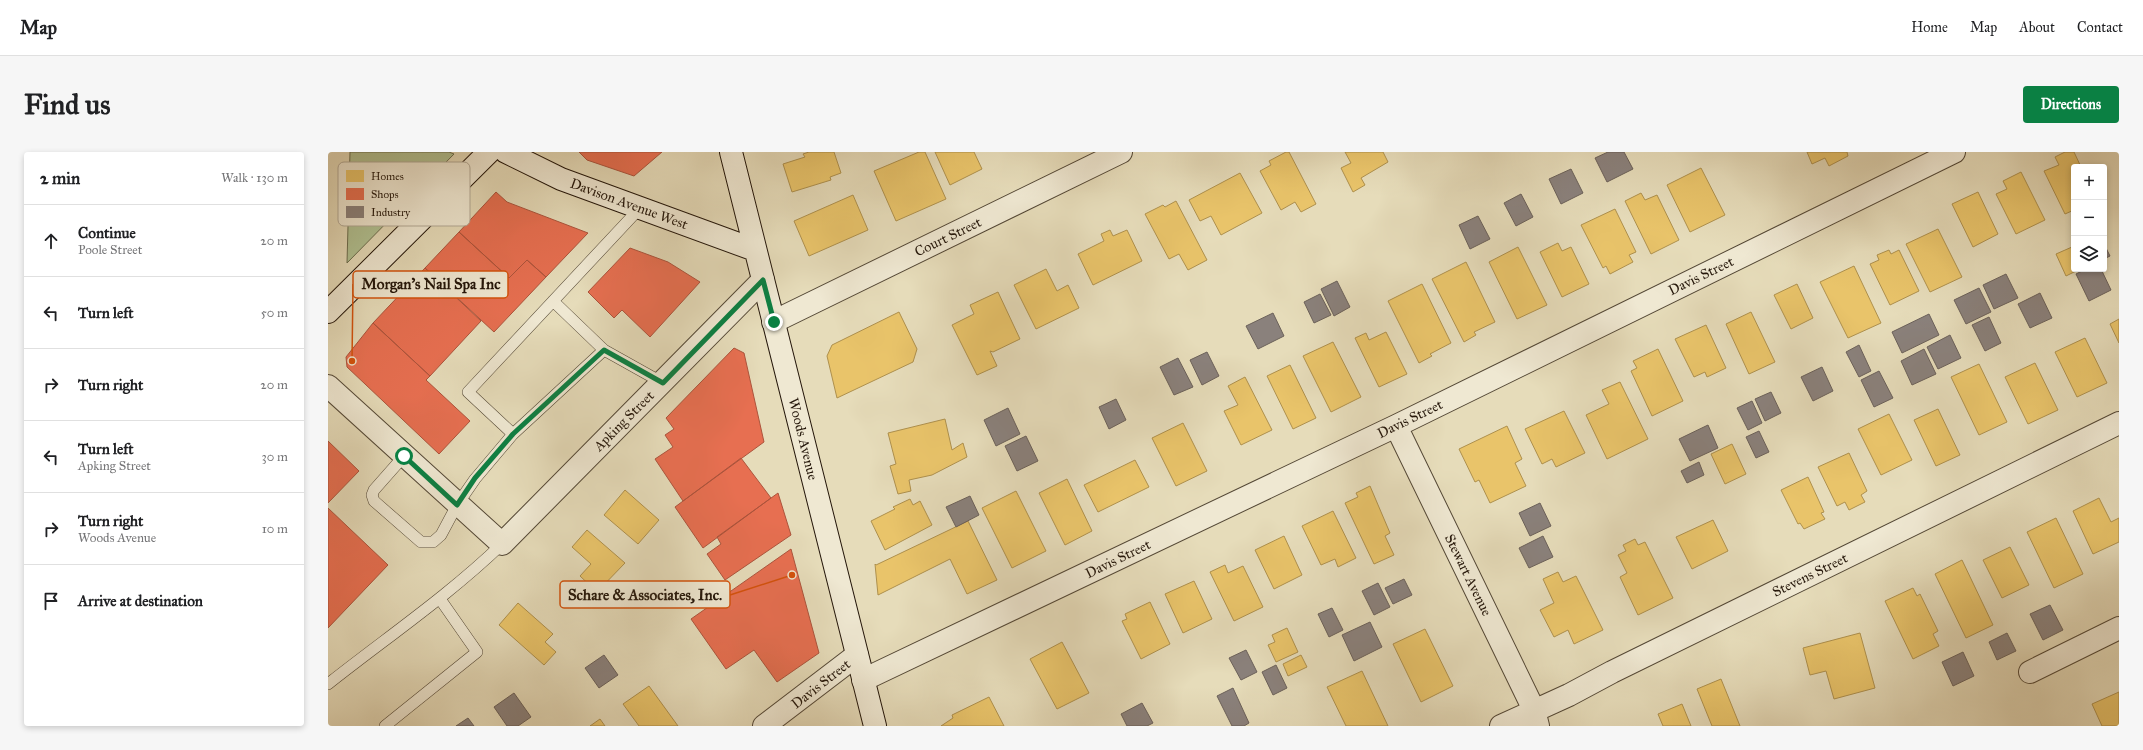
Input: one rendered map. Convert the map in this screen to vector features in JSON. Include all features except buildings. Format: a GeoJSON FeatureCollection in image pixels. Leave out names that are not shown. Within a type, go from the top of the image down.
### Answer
{"type":"FeatureCollection","features":[{"type":"Feature","properties":{"kind":"street"},"geometry":{"type":"LineString","coordinates":[[470,171],[489,152]]}},
{"type":"Feature","properties":{"kind":"street","name":"Davison Avenue West"},"geometry":{"type":"LineString","coordinates":[[506,152],[561,179],[755,250]]}},
{"type":"Feature","properties":{"kind":"street","name":"Woods Avenue"},"geometry":{"type":"LineString","coordinates":[[731,152],[875,726]]}},
{"type":"Feature","properties":{"kind":"street","name":"Court Street"},"geometry":{"type":"LineString","coordinates":[[774,322],[1121,152]]}},
{"type":"Feature","properties":{"kind":"street","name":"Davis Street"},"geometry":{"type":"LineString","coordinates":[[863,680],[1396,426],[1954,152]]}},
{"type":"Feature","properties":{"kind":"street"},"geometry":{"type":"LineString","coordinates":[[328,312],[415,226]]}},
{"type":"Feature","properties":{"kind":"street","name":"Apking Street"},"geometry":{"type":"LineString","coordinates":[[502,544],[663,383],[763,280]]}},
{"type":"Feature","properties":{"kind":"street"},"geometry":{"type":"LineString","coordinates":[[328,386],[457,505],[502,544]]}},
{"type":"Feature","properties":{"kind":"street","name":"Stevens Street"},"geometry":{"type":"LineString","coordinates":[[1501,726],[1536,718],[1569,695],[1612,672],[2119,424]]}},
{"type":"Feature","properties":{"kind":"street","name":"Stewart Avenue"},"geometry":{"type":"LineString","coordinates":[[1396,426],[1536,718]]}},
{"type":"Feature","properties":{"kind":"street"},"geometry":{"type":"LineString","coordinates":[[2030,672],[2119,628]]}},
{"type":"Feature","properties":{"kind":"street","name":"Davis Street"},"geometry":{"type":"LineString","coordinates":[[764,726],[797,703],[857,655]]}},
{"type":"Feature","properties":{"kind":"lane"},"geometry":{"type":"LineString","coordinates":[[513,434],[468,392],[640,208]]}},
{"type":"Feature","properties":{"kind":"lane"},"geometry":{"type":"LineString","coordinates":[[553,301],[604,350],[663,383]]}},
{"type":"Feature","properties":{"kind":"lane"},"geometry":{"type":"LineString","coordinates":[[404,456],[374,490],[372,495],[374,501],[421,542],[427,543],[437,540],[457,505],[475,478],[513,434],[604,350]]}},
{"type":"Feature","properties":{"kind":"lane"},"geometry":{"type":"LineString","coordinates":[[328,684],[387,637],[440,599],[502,544]]}},
{"type":"Feature","properties":{"kind":"lane"},"geometry":{"type":"LineString","coordinates":[[385,726],[477,652],[440,599]]}},
{"type":"Feature","properties":{"kind":"green space"},"geometry":{"type":"Polygon","coordinates":[[[350,152],[449,152],[454,154],[446,162],[350,162],[350,152]]]}},
{"type":"Feature","properties":{"kind":"green space"},"geometry":{"type":"Polygon","coordinates":[[[348,226],[383,226],[347,263],[348,226]]]}},
{"type":"Feature","properties":{"kind":"place","name":"Morgan's Nail Spa Inc"},"geometry":{"type":"Point","coordinates":[352,361]}},
{"type":"Feature","properties":{"kind":"place","name":"Schare & Associates, Inc."},"geometry":{"type":"Point","coordinates":[792,575]}},
{"type":"Feature","properties":{"kind":"route"},"geometry":{"type":"LineString","coordinates":[[404,456],[457,505],[475,478],[513,434],[604,350],[663,383],[763,280],[774,322]]}}]}
